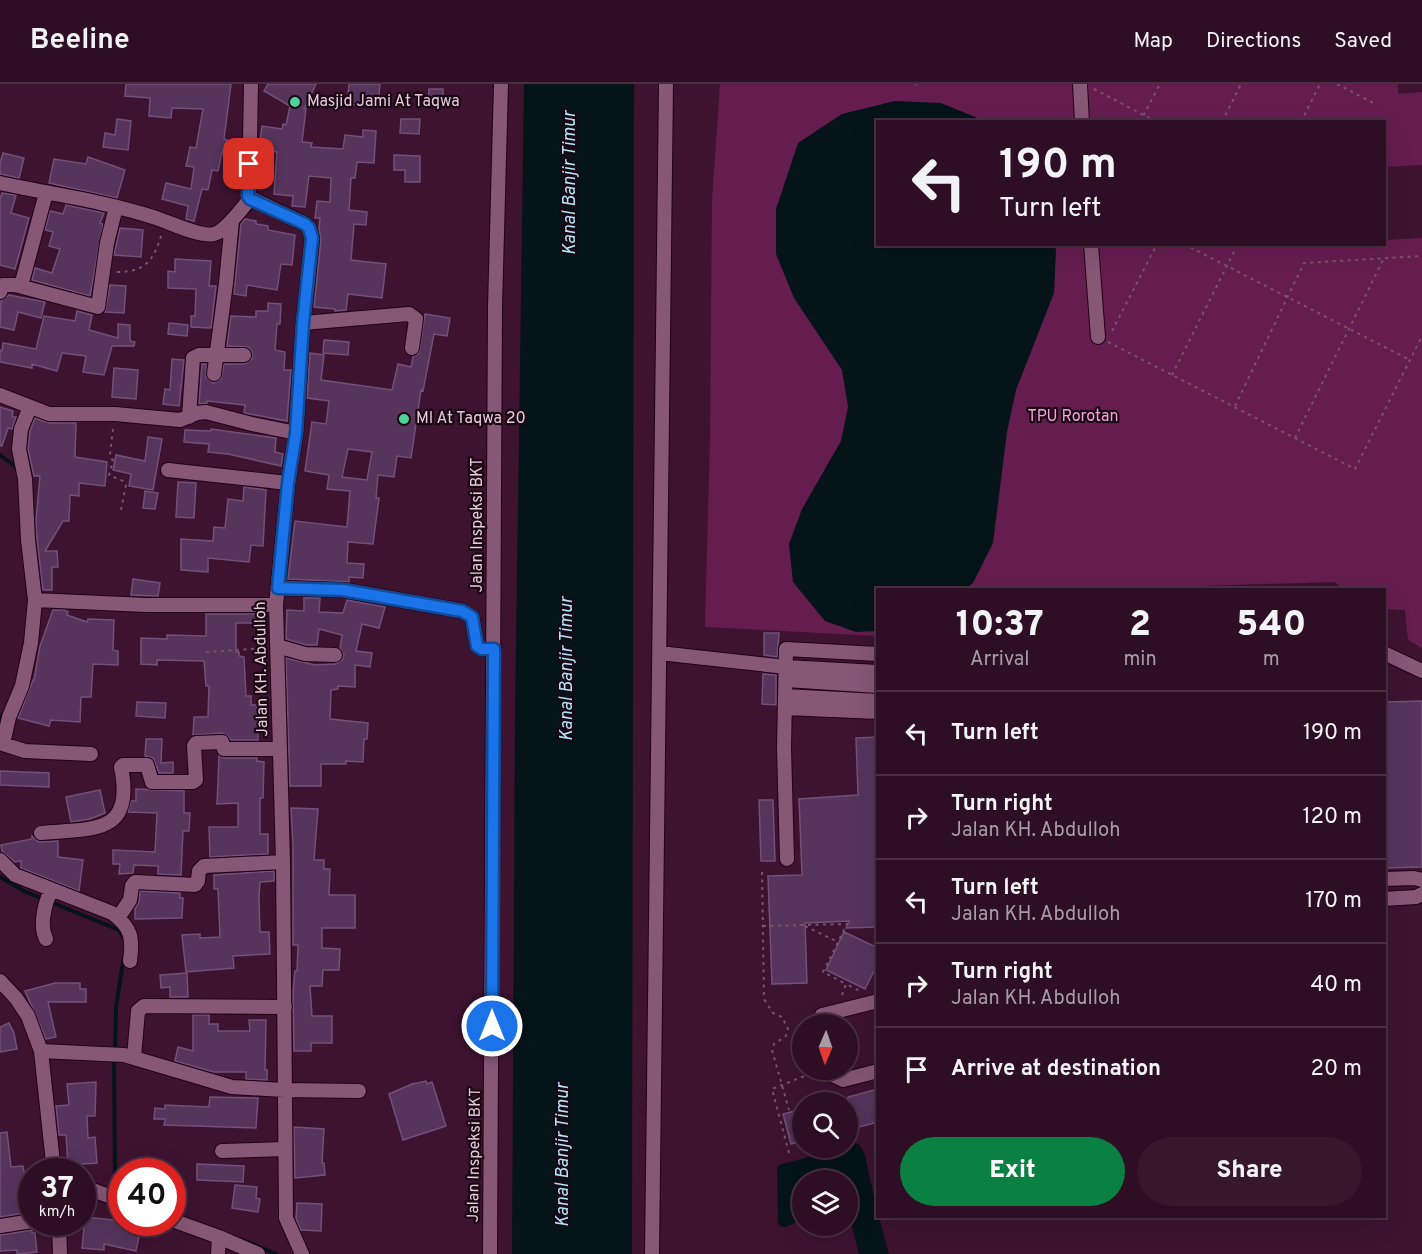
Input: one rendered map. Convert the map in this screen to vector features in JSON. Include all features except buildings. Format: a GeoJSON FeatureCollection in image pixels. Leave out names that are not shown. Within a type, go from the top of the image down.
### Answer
{"type":"FeatureCollection","features":[{"type":"Feature","properties":{"kind":"street"},"geometry":{"type":"LineString","coordinates":[[0,183],[116,207],[211,234],[218,232],[250,199],[248,185],[251,84]]}},
{"type":"Feature","properties":{"kind":"street","name":"Jalan Inspeksi BKT"},"geometry":{"type":"LineString","coordinates":[[490,1254],[495,307],[501,84]]}},
{"type":"Feature","properties":{"kind":"street"},"geometry":{"type":"LineString","coordinates":[[652,1254],[666,84]]}},
{"type":"Feature","properties":{"kind":"street"},"geometry":{"type":"LineString","coordinates":[[1080,84],[1082,120]]}},
{"type":"Feature","properties":{"kind":"street"},"geometry":{"type":"LineString","coordinates":[[21,286],[46,193]]}},
{"type":"Feature","properties":{"kind":"street","name":"Jalan KH. Abdulloh"},"geometry":{"type":"LineString","coordinates":[[250,199],[305,224],[311,231],[312,238],[303,323],[296,433],[288,483],[276,604],[283,862],[286,1218],[302,1254]]}},
{"type":"Feature","properties":{"kind":"street"},"geometry":{"type":"LineString","coordinates":[[0,292],[6,284],[21,286],[97,308],[100,304],[102,272],[116,207]]}},
{"type":"Feature","properties":{"kind":"street"},"geometry":{"type":"LineString","coordinates":[[214,374],[232,220]]}},
{"type":"Feature","properties":{"kind":"street"},"geometry":{"type":"LineString","coordinates":[[1091,246],[1102,339]]}},
{"type":"Feature","properties":{"kind":"street"},"geometry":{"type":"LineString","coordinates":[[303,323],[409,314],[416,319],[412,348]]}},
{"type":"Feature","properties":{"kind":"street"},"geometry":{"type":"LineString","coordinates":[[189,417],[193,357],[216,354],[244,355]]}},
{"type":"Feature","properties":{"kind":"street"},"geometry":{"type":"LineString","coordinates":[[0,395],[49,414],[115,414],[180,420],[206,412],[296,433]]}},
{"type":"Feature","properties":{"kind":"street"},"geometry":{"type":"LineString","coordinates":[[30,407],[21,429],[19,449],[25,479],[28,540],[35,600],[31,643],[24,678],[9,717],[3,744],[25,751],[91,754]]}},
{"type":"Feature","properties":{"kind":"street"},"geometry":{"type":"LineString","coordinates":[[168,470],[288,483]]}},
{"type":"Feature","properties":{"kind":"street"},"geometry":{"type":"LineString","coordinates":[[278,588],[343,590],[462,611],[472,617],[477,646],[482,649],[494,649]]}},
{"type":"Feature","properties":{"kind":"street"},"geometry":{"type":"LineString","coordinates":[[35,600],[146,605],[276,604]]}},
{"type":"Feature","properties":{"kind":"street"},"geometry":{"type":"LineString","coordinates":[[277,646],[305,654],[335,655]]}},
{"type":"Feature","properties":{"kind":"street"},"geometry":{"type":"LineString","coordinates":[[787,859],[786,649],[876,654]]}},
{"type":"Feature","properties":{"kind":"street"},"geometry":{"type":"LineString","coordinates":[[659,653],[786,674],[876,686]]}},
{"type":"Feature","properties":{"kind":"street"},"geometry":{"type":"LineString","coordinates":[[1386,654],[1422,671]]}},
{"type":"Feature","properties":{"kind":"street"},"geometry":{"type":"LineString","coordinates":[[1386,664],[1408,663]]}},
{"type":"Feature","properties":{"kind":"street"},"geometry":{"type":"LineString","coordinates":[[786,674],[876,672]]}},
{"type":"Feature","properties":{"kind":"street"},"geometry":{"type":"LineString","coordinates":[[785,702],[876,701]]}},
{"type":"Feature","properties":{"kind":"street"},"geometry":{"type":"LineString","coordinates":[[785,702],[876,712]]}},
{"type":"Feature","properties":{"kind":"street"},"geometry":{"type":"LineString","coordinates":[[41,833],[90,829],[101,826],[118,816],[122,810],[125,794],[121,767],[123,765],[147,765],[152,782],[193,782],[196,780],[196,743],[222,742],[224,749],[280,749]]}},
{"type":"Feature","properties":{"kind":"street"},"geometry":{"type":"LineString","coordinates":[[0,860],[15,875],[49,896],[112,914],[118,918],[130,934],[132,941],[130,961]]}},
{"type":"Feature","properties":{"kind":"street"},"geometry":{"type":"LineString","coordinates":[[118,918],[130,900],[132,886],[135,882],[195,885],[199,871],[204,866],[283,862]]}},
{"type":"Feature","properties":{"kind":"street"},"geometry":{"type":"LineString","coordinates":[[1386,879],[1422,880]]}},
{"type":"Feature","properties":{"kind":"street"},"geometry":{"type":"LineString","coordinates":[[1386,899],[1416,897],[1422,894]]}},
{"type":"Feature","properties":{"kind":"street"},"geometry":{"type":"LineString","coordinates":[[45,939],[42,929],[49,896]]}},
{"type":"Feature","properties":{"kind":"street"},"geometry":{"type":"LineString","coordinates":[[0,981],[16,998],[28,1016],[41,1051],[52,1158]]}},
{"type":"Feature","properties":{"kind":"street"},"geometry":{"type":"LineString","coordinates":[[826,1014],[876,1002]]}},
{"type":"Feature","properties":{"kind":"street"},"geometry":{"type":"LineString","coordinates":[[129,1056],[138,1011],[144,1006],[285,1007]]}},
{"type":"Feature","properties":{"kind":"street"},"geometry":{"type":"LineString","coordinates":[[41,1051],[101,1052],[129,1056],[232,1087],[359,1091]]}},
{"type":"Feature","properties":{"kind":"street"},"geometry":{"type":"LineString","coordinates":[[858,1076],[876,1072]]}},
{"type":"Feature","properties":{"kind":"street"},"geometry":{"type":"LineString","coordinates":[[222,1151],[284,1149]]}},
{"type":"Feature","properties":{"kind":"street"},"geometry":{"type":"LineString","coordinates":[[0,1226],[18,1223]]}},
{"type":"Feature","properties":{"kind":"street"},"geometry":{"type":"LineString","coordinates":[[186,1225],[258,1254]]}},
{"type":"Feature","properties":{"kind":"street"},"geometry":{"type":"LineString","coordinates":[[59,1236],[60,1254]]}},
{"type":"Feature","properties":{"kind":"street"},"geometry":{"type":"LineString","coordinates":[[218,1254],[219,1237]]}},
{"type":"Feature","properties":{"kind":"path"},"geometry":{"type":"LineString","coordinates":[[1141,120],[1160,84]]}},
{"type":"Feature","properties":{"kind":"path"},"geometry":{"type":"LineString","coordinates":[[1223,120],[1241,84]]}},
{"type":"Feature","properties":{"kind":"path"},"geometry":{"type":"LineString","coordinates":[[1302,120],[1320,84]]}},
{"type":"Feature","properties":{"kind":"path"},"geometry":{"type":"LineString","coordinates":[[1337,84],[1375,104]]}},
{"type":"Feature","properties":{"kind":"path"},"geometry":{"type":"LineString","coordinates":[[1093,89],[1153,120]]}},
{"type":"Feature","properties":{"kind":"path"},"geometry":{"type":"LineString","coordinates":[[102,272],[125,272],[147,264],[157,248],[166,222]]}},
{"type":"Feature","properties":{"kind":"path"},"geometry":{"type":"LineString","coordinates":[[1156,246],[1102,339],[1355,469],[1422,336]]}},
{"type":"Feature","properties":{"kind":"path"},"geometry":{"type":"LineString","coordinates":[[1188,246],[1410,360]]}},
{"type":"Feature","properties":{"kind":"path"},"geometry":{"type":"LineString","coordinates":[[1172,375],[1238,246]]}},
{"type":"Feature","properties":{"kind":"path"},"geometry":{"type":"LineString","coordinates":[[1234,407],[1304,263],[1422,256]]}},
{"type":"Feature","properties":{"kind":"path"},"geometry":{"type":"LineString","coordinates":[[1295,438],[1384,258]]}},
{"type":"Feature","properties":{"kind":"path"},"geometry":{"type":"LineString","coordinates":[[115,414],[110,475],[125,483],[121,510]]}},
{"type":"Feature","properties":{"kind":"path"},"geometry":{"type":"LineString","coordinates":[[206,652],[277,646]]}},
{"type":"Feature","properties":{"kind":"path"},"geometry":{"type":"LineString","coordinates":[[762,872],[764,999],[774,1013],[782,1017],[788,1029],[786,1036],[774,1044],[772,1050],[789,1110]]}},
{"type":"Feature","properties":{"kind":"path"},"geometry":{"type":"LineString","coordinates":[[763,926],[847,924],[823,972],[846,984]]}},
{"type":"Feature","properties":{"kind":"path"},"geometry":{"type":"LineString","coordinates":[[803,925],[838,942]]}},
{"type":"Feature","properties":{"kind":"path"},"geometry":{"type":"LineString","coordinates":[[789,1153],[772,1089],[798,1080]]}},
{"type":"Feature","properties":{"kind":"green space","name":"TPU Rorotan"},"geometry":{"type":"Polygon","coordinates":[[[720,84],[1398,84],[1398,94],[1422,92],[1422,165],[1386,167],[1386,120],[876,120],[876,246],[1386,246],[1386,240],[1422,238],[1422,648],[1408,640],[1405,610],[1386,609],[1386,588],[1342,588],[1335,582],[1132,588],[876,588],[876,636],[705,627],[710,437],[712,200],[720,84]]]}},
{"type":"Feature","properties":{"kind":"water","name":"Kanal Banjir Timur"},"geometry":{"type":"Polygon","coordinates":[[[524,84],[634,84],[632,1254],[512,1254],[515,712],[524,84]]]}},
{"type":"Feature","properties":{"kind":"water"},"geometry":{"type":"Polygon","coordinates":[[[895,101],[941,103],[983,120],[876,120],[876,246],[1055,246],[1056,251],[1054,293],[1016,390],[1007,432],[993,543],[973,583],[966,588],[876,588],[876,631],[856,632],[825,621],[793,582],[789,544],[802,509],[841,441],[848,407],[842,370],[794,298],[776,254],[776,209],[798,143],[842,114],[895,101]]]}},
{"type":"Feature","properties":{"kind":"water"},"geometry":{"type":"Polygon","coordinates":[[[858,1144],[860,1145],[865,1155],[876,1207],[876,1218],[879,1218],[889,1254],[859,1254],[854,1236],[858,1236],[858,1170],[792,1170],[792,1224],[780,1226],[778,1223],[777,1168],[779,1165],[805,1158],[858,1158],[858,1144]]]}},
{"type":"Feature","properties":{"kind":"waterway"},"geometry":{"type":"LineString","coordinates":[[0,455],[19,469]]}},
{"type":"Feature","properties":{"kind":"waterway"},"geometry":{"type":"LineString","coordinates":[[0,719],[5,711]]}},
{"type":"Feature","properties":{"kind":"waterway"},"geometry":{"type":"LineString","coordinates":[[0,877],[24,891],[119,930],[125,940]]}},
{"type":"Feature","properties":{"kind":"waterway"},"geometry":{"type":"LineString","coordinates":[[115,1050],[116,1007],[124,956]]}},
{"type":"Feature","properties":{"kind":"waterway"},"geometry":{"type":"LineString","coordinates":[[114,1058],[115,1158]]}},
{"type":"Feature","properties":{"kind":"waterway"},"geometry":{"type":"LineString","coordinates":[[241,1239],[276,1254]]}},
{"type":"Feature","properties":{"kind":"place","name":"Masjid Jami At Taqwa"},"geometry":{"type":"Point","coordinates":[295,102]}},
{"type":"Feature","properties":{"kind":"place","name":"MI At Taqwa 20"},"geometry":{"type":"Point","coordinates":[404,419]}},
{"type":"Feature","properties":{"kind":"route"},"geometry":{"type":"LineString","coordinates":[[249,164],[248,196],[250,199],[305,224],[312,234],[303,323],[296,433],[288,483],[278,588],[343,590],[462,611],[472,617],[477,646],[482,649],[494,649],[492,1026]]}}]}
